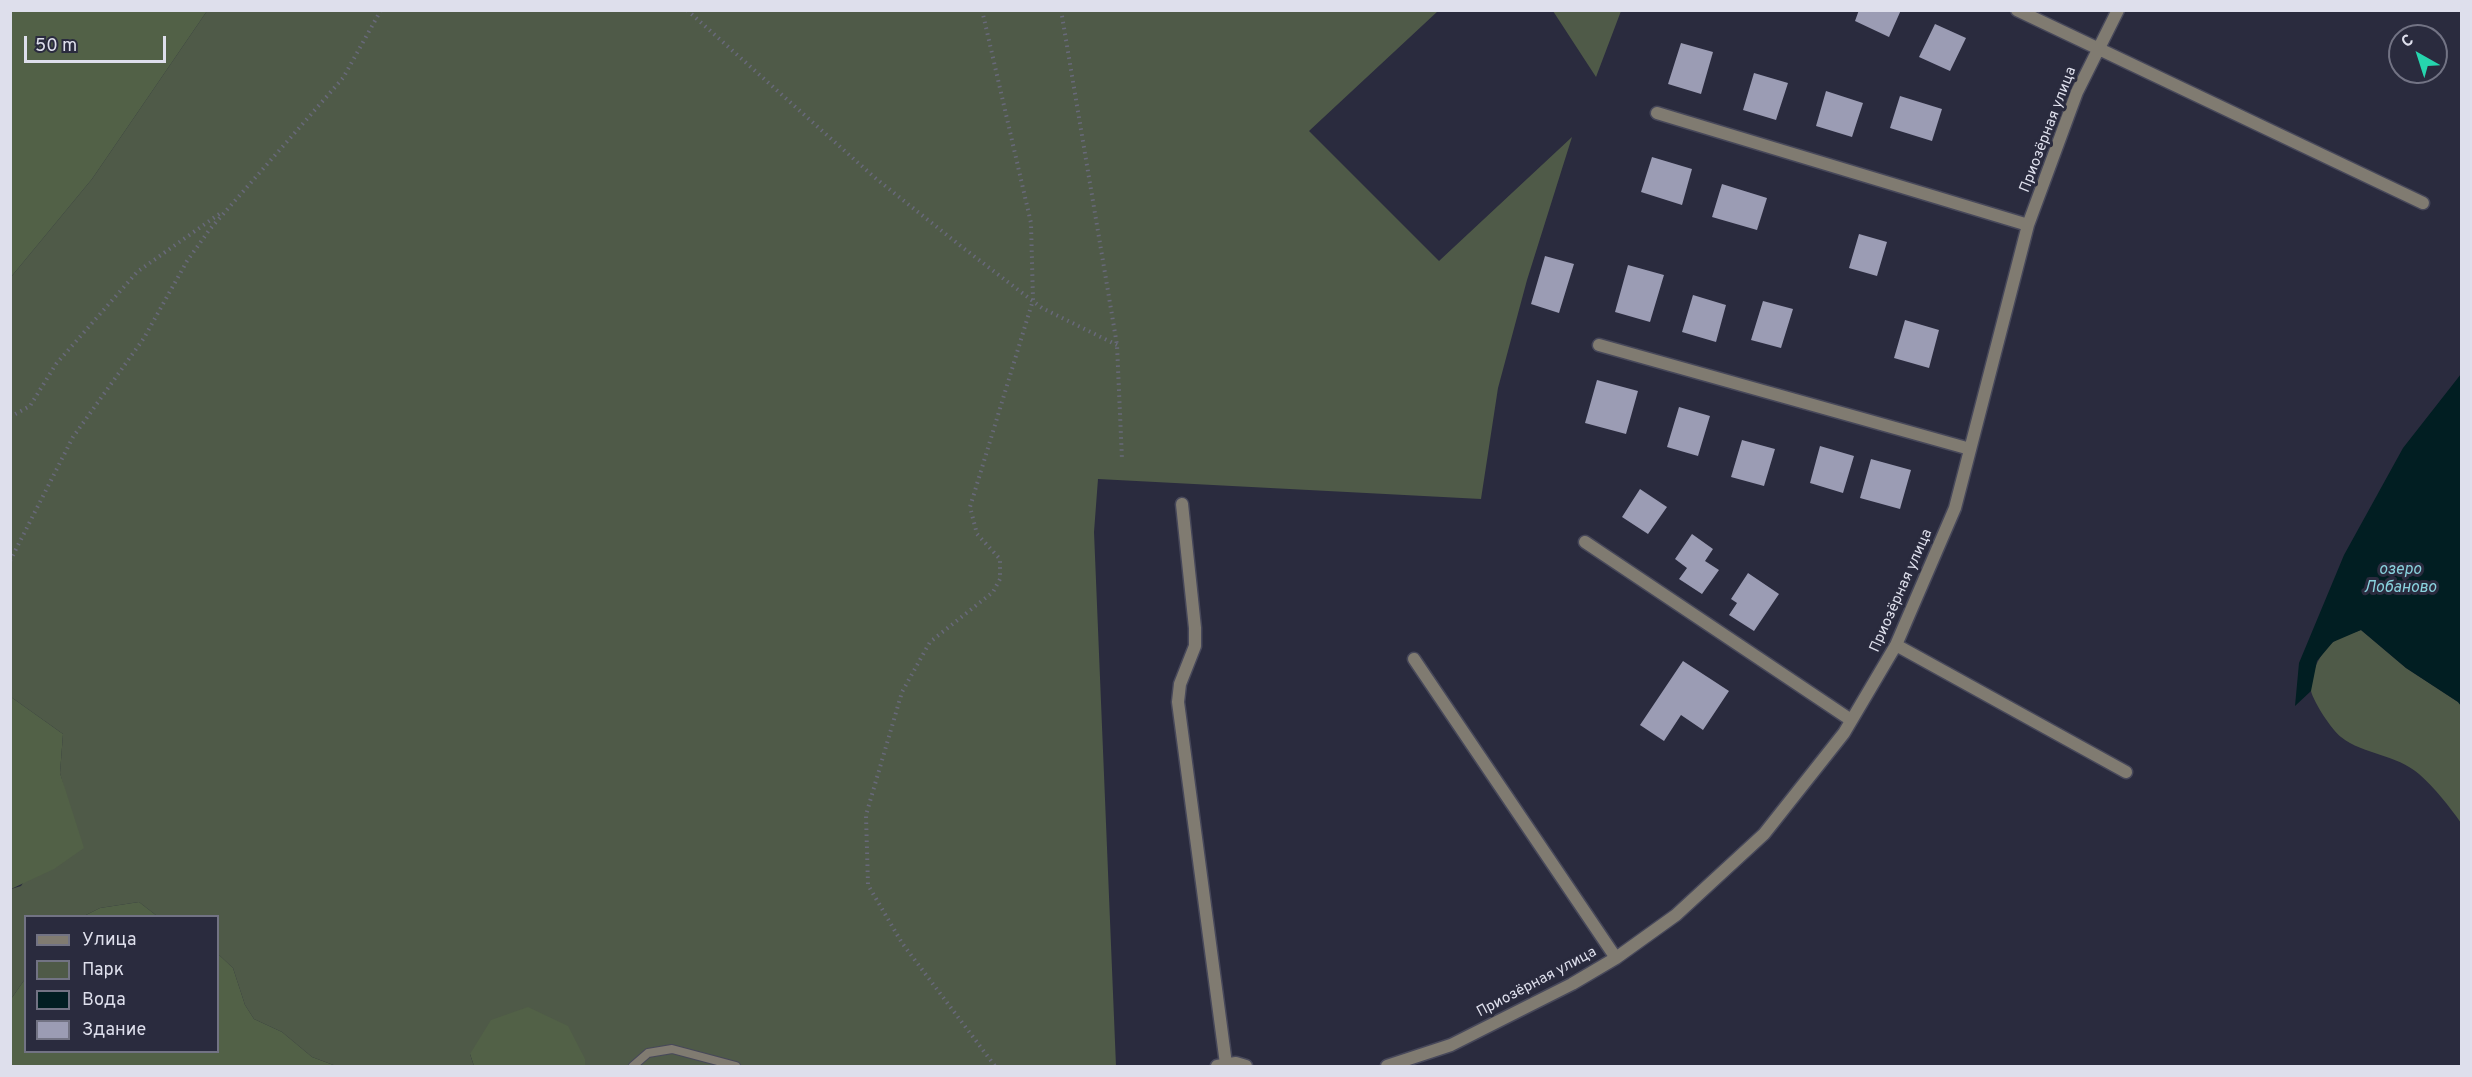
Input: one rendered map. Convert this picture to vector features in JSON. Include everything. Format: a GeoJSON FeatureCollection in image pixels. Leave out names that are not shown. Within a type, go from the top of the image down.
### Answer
{"type":"FeatureCollection","features":[{"type":"Feature","properties":{"kind":"street"},"geometry":{"type":"LineString","coordinates":[[2017,10],[2423,203]]}},
{"type":"Feature","properties":{"kind":"street","name":"Приозёрная улица"},"geometry":{"type":"LineString","coordinates":[[1387,1066],[1451,1045],[1572,984],[1616,958],[1676,915],[1764,834],[1844,733],[1896,645],[1955,508],[2028,225],[2077,92],[2118,10]]}},
{"type":"Feature","properties":{"kind":"street"},"geometry":{"type":"LineString","coordinates":[[1657,113],[2028,225]]}},
{"type":"Feature","properties":{"kind":"street"},"geometry":{"type":"LineString","coordinates":[[1599,345],[1970,449]]}},
{"type":"Feature","properties":{"kind":"street"},"geometry":{"type":"LineString","coordinates":[[1182,504],[1195,646],[1180,684],[1178,702],[1221,1065],[1236,1063],[1246,1066]]}},
{"type":"Feature","properties":{"kind":"street"},"geometry":{"type":"LineString","coordinates":[[1585,542],[1851,720]]}},
{"type":"Feature","properties":{"kind":"street"},"geometry":{"type":"LineString","coordinates":[[1896,645],[2126,772]]}},
{"type":"Feature","properties":{"kind":"street"},"geometry":{"type":"LineString","coordinates":[[1414,659],[1616,958]]}},
{"type":"Feature","properties":{"kind":"lane"},"geometry":{"type":"LineString","coordinates":[[633,1066],[648,1053],[672,1049],[736,1066]]}},
{"type":"Feature","properties":{"kind":"path"},"geometry":{"type":"LineString","coordinates":[[10,561],[73,437],[144,338],[187,261],[210,229],[343,78],[381,10]]}},
{"type":"Feature","properties":{"kind":"path"},"geometry":{"type":"LineString","coordinates":[[687,10],[874,177],[1042,308],[1118,345]]}},
{"type":"Feature","properties":{"kind":"path"},"geometry":{"type":"LineString","coordinates":[[982,10],[1031,223],[1033,300],[970,507],[977,534],[1000,559],[1000,579],[993,592],[930,642],[902,692],[866,815],[868,885],[902,943],[995,1066]]}},
{"type":"Feature","properties":{"kind":"path"},"geometry":{"type":"LineString","coordinates":[[1061,10],[1118,345],[1122,460]]}},
{"type":"Feature","properties":{"kind":"path"},"geometry":{"type":"LineString","coordinates":[[10,417],[30,406],[56,364],[137,272],[228,208]]}},
{"type":"Feature","properties":{"kind":"green space"},"geometry":{"type":"Polygon","coordinates":[[[207,11],[1438,11],[1309,131],[1439,261],[1572,137],[1527,280],[1498,388],[1481,499],[1098,479],[1094,532],[1116,1066],[585,1066],[585,1059],[470,1054],[474,1066],[336,1066],[312,1057],[282,1032],[254,1019],[245,1005],[233,968],[219,955],[219,915],[156,915],[139,902],[100,908],[86,915],[24,915],[24,980],[11,999],[11,889],[21,886],[70,810],[60,773],[63,734],[11,697],[11,277],[92,179],[207,11]]]}},
{"type":"Feature","properties":{"kind":"green space"},"geometry":{"type":"Polygon","coordinates":[[[1553,11],[1621,11],[1596,77],[1553,11]]]}},
{"type":"Feature","properties":{"kind":"green space"},"geometry":{"type":"Polygon","coordinates":[[[2361,630],[2406,668],[2462,706],[2461,823],[2442,797],[2410,767],[2360,748],[2337,734],[2316,702],[2311,691],[2311,678],[2320,658],[2335,641],[2361,630]]]}},
{"type":"Feature","properties":{"kind":"shaded area"},"geometry":{"type":"Polygon","coordinates":[[[11,10],[207,11],[92,179],[11,277],[11,10]]]}},
{"type":"Feature","properties":{"kind":"shaded area"},"geometry":{"type":"Polygon","coordinates":[[[11,697],[63,734],[60,773],[84,848],[54,869],[11,889],[11,697]]]}},
{"type":"Feature","properties":{"kind":"shaded area"},"geometry":{"type":"Polygon","coordinates":[[[139,902],[156,915],[86,915],[100,908],[139,902]]]}},
{"type":"Feature","properties":{"kind":"shaded area"},"geometry":{"type":"Polygon","coordinates":[[[219,955],[233,968],[245,1005],[254,1019],[282,1032],[312,1057],[336,1066],[11,1066],[11,999],[24,980],[24,1053],[219,1053],[219,955]]]}},
{"type":"Feature","properties":{"kind":"shaded area"},"geometry":{"type":"Polygon","coordinates":[[[528,1007],[568,1026],[585,1059],[585,1066],[474,1066],[470,1054],[491,1020],[528,1007]]]}},
{"type":"Feature","properties":{"kind":"water","name":"озеро Лобаново"},"geometry":{"type":"Polygon","coordinates":[[[2461,374],[2461,706],[2406,668],[2361,630],[2333,642],[2317,661],[2311,691],[2295,706],[2299,663],[2344,555],[2403,448],[2461,374]]]}},
{"type":"Feature","properties":{"kind":"building"},"geometry":{"type":"Polygon","coordinates":[[[1859,10],[1901,10],[1889,37],[1855,21],[1859,10]]]}},
{"type":"Feature","properties":{"kind":"building"},"geometry":{"type":"Polygon","coordinates":[[[1935,24],[1966,38],[1950,71],[1919,57],[1935,24]]]}},
{"type":"Feature","properties":{"kind":"building"},"geometry":{"type":"Polygon","coordinates":[[[1681,43],[1713,52],[1701,94],[1668,84],[1681,43]]]}},
{"type":"Feature","properties":{"kind":"building"},"geometry":{"type":"Polygon","coordinates":[[[1754,73],[1788,83],[1776,120],[1743,110],[1754,73]]]}},
{"type":"Feature","properties":{"kind":"building"},"geometry":{"type":"Polygon","coordinates":[[[1826,91],[1863,103],[1852,137],[1816,126],[1826,91]]]}},
{"type":"Feature","properties":{"kind":"building"},"geometry":{"type":"Polygon","coordinates":[[[1900,96],[1942,109],[1932,141],[1890,128],[1900,96]]]}},
{"type":"Feature","properties":{"kind":"building"},"geometry":{"type":"Polygon","coordinates":[[[1652,157],[1692,169],[1682,205],[1641,192],[1652,157]]]}},
{"type":"Feature","properties":{"kind":"building"},"geometry":{"type":"Polygon","coordinates":[[[1722,184],[1767,198],[1757,230],[1712,217],[1722,184]]]}},
{"type":"Feature","properties":{"kind":"building"},"geometry":{"type":"Polygon","coordinates":[[[1859,234],[1887,242],[1877,276],[1849,268],[1859,234]]]}},
{"type":"Feature","properties":{"kind":"building"},"geometry":{"type":"Polygon","coordinates":[[[1545,256],[1574,264],[1559,313],[1531,304],[1545,256]]]}},
{"type":"Feature","properties":{"kind":"building"},"geometry":{"type":"Polygon","coordinates":[[[1628,265],[1664,275],[1650,322],[1615,312],[1628,265]]]}},
{"type":"Feature","properties":{"kind":"building"},"geometry":{"type":"Polygon","coordinates":[[[1693,295],[1726,305],[1716,342],[1682,332],[1693,295]]]}},
{"type":"Feature","properties":{"kind":"building"},"geometry":{"type":"Polygon","coordinates":[[[1763,301],[1793,309],[1781,348],[1751,340],[1763,301]]]}},
{"type":"Feature","properties":{"kind":"building"},"geometry":{"type":"Polygon","coordinates":[[[1905,320],[1939,330],[1929,368],[1894,358],[1905,320]]]}},
{"type":"Feature","properties":{"kind":"building"},"geometry":{"type":"Polygon","coordinates":[[[1597,380],[1638,391],[1626,434],[1585,423],[1597,380]]]}},
{"type":"Feature","properties":{"kind":"building"},"geometry":{"type":"Polygon","coordinates":[[[1679,407],[1710,416],[1698,456],[1667,447],[1679,407]]]}},
{"type":"Feature","properties":{"kind":"building"},"geometry":{"type":"Polygon","coordinates":[[[1742,440],[1775,449],[1764,486],[1731,477],[1742,440]]]}},
{"type":"Feature","properties":{"kind":"building"},"geometry":{"type":"Polygon","coordinates":[[[1820,446],[1854,456],[1843,493],[1810,483],[1820,446]]]}},
{"type":"Feature","properties":{"kind":"building"},"geometry":{"type":"Polygon","coordinates":[[[1871,459],[1911,470],[1900,509],[1860,498],[1871,459]]]}},
{"type":"Feature","properties":{"kind":"building"},"geometry":{"type":"Polygon","coordinates":[[[1640,489],[1667,507],[1648,534],[1622,517],[1640,489]]]}},
{"type":"Feature","properties":{"kind":"building"},"geometry":{"type":"Polygon","coordinates":[[[1692,534],[1713,549],[1705,561],[1719,570],[1702,594],[1679,579],[1687,568],[1675,559],[1692,534]]]}},
{"type":"Feature","properties":{"kind":"building"},"geometry":{"type":"Polygon","coordinates":[[[1748,573],[1779,594],[1754,631],[1729,615],[1737,603],[1731,599],[1748,573]]]}},
{"type":"Feature","properties":{"kind":"building"},"geometry":{"type":"Polygon","coordinates":[[[1683,661],[1729,691],[1703,730],[1681,715],[1664,741],[1640,725],[1683,661]]]}}]}
